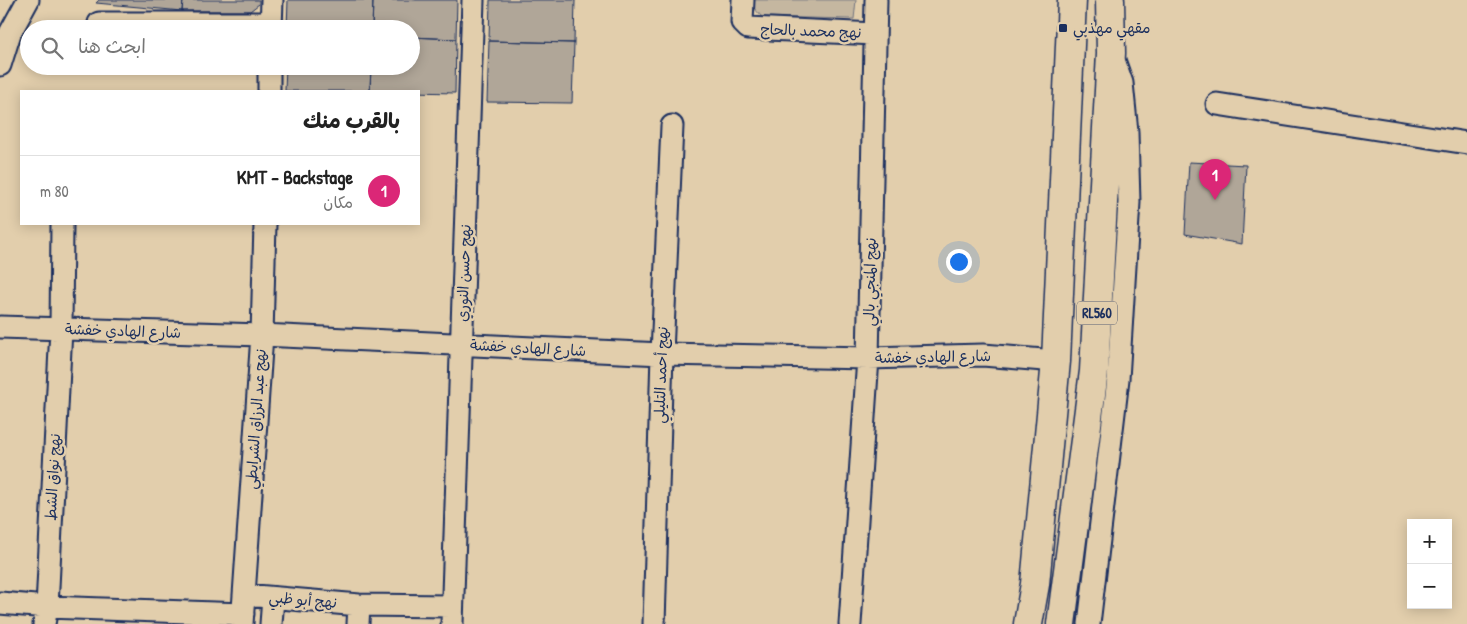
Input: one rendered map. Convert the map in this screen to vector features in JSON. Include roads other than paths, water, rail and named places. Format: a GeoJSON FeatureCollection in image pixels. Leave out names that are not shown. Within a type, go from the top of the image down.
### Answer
{"type":"FeatureCollection","features":[{"type":"Feature","properties":{"kind":"highway","name":"RL560"},"geometry":{"type":"LineString","coordinates":[[1028,624],[1035,584],[1056,361],[1072,0]]}},
{"type":"Feature","properties":{"kind":"highway","name":"RL560"},"geometry":{"type":"LineString","coordinates":[[1061,624],[1094,371],[1111,53],[1110,0]]}},
{"type":"Feature","properties":{"kind":"street"},"geometry":{"type":"LineString","coordinates":[[1,58],[10,33],[28,0]]}},
{"type":"Feature","properties":{"kind":"street"},"geometry":{"type":"LineString","coordinates":[[271,20],[272,0]]}},
{"type":"Feature","properties":{"kind":"street","name":"نهج حسن النوري"},"geometry":{"type":"LineString","coordinates":[[451,615],[473,0]]}},
{"type":"Feature","properties":{"kind":"street","name":"نهج محمد بالحاج"},"geometry":{"type":"LineString","coordinates":[[743,0],[742,22],[748,28],[875,34]]}},
{"type":"Feature","properties":{"kind":"street","name":"نهج المنجي بالي"},"geometry":{"type":"LineString","coordinates":[[850,624],[868,358],[876,0]]}},
{"type":"Feature","properties":{"kind":"street"},"geometry":{"type":"LineString","coordinates":[[1089,624],[1118,380],[1129,202],[1127,132],[1122,83],[1111,53]]}},
{"type":"Feature","properties":{"kind":"street"},"geometry":{"type":"LineString","coordinates":[[269,90],[270,75]]}},
{"type":"Feature","properties":{"kind":"street"},"geometry":{"type":"LineString","coordinates":[[1217,104],[1467,144]]}},
{"type":"Feature","properties":{"kind":"street","name":"نهج أحمد التليلي"},"geometry":{"type":"LineString","coordinates":[[654,624],[662,354],[672,126]]}},
{"type":"Feature","properties":{"kind":"street","name":"نهج نواق الشط"},"geometry":{"type":"LineString","coordinates":[[45,615],[61,329],[62,225]]}},
{"type":"Feature","properties":{"kind":"street","name":"نهج عبد الرزاق الشرايطي"},"geometry":{"type":"LineString","coordinates":[[243,611],[262,336],[265,225]]}},
{"type":"Feature","properties":{"kind":"street","name":"شارع الهادي خفشة"},"geometry":{"type":"LineString","coordinates":[[0,327],[461,344],[662,354],[868,358],[983,355],[1056,361]]}},
{"type":"Feature","properties":{"kind":"street"},"geometry":{"type":"LineString","coordinates":[[271,624],[273,598]]}},
{"type":"Feature","properties":{"kind":"street","name":"نهج أبو ظبي"},"geometry":{"type":"LineString","coordinates":[[0,603],[45,615],[243,611],[273,598],[358,614],[451,615]]}},
{"type":"Feature","properties":{"kind":"place","name":"مقهي مهذبي"},"geometry":{"type":"Point","coordinates":[1063,28]}},
{"type":"Feature","properties":{"kind":"place","name":"KMT - Backstage"},"geometry":{"type":"Point","coordinates":[1215,200]}}]}
